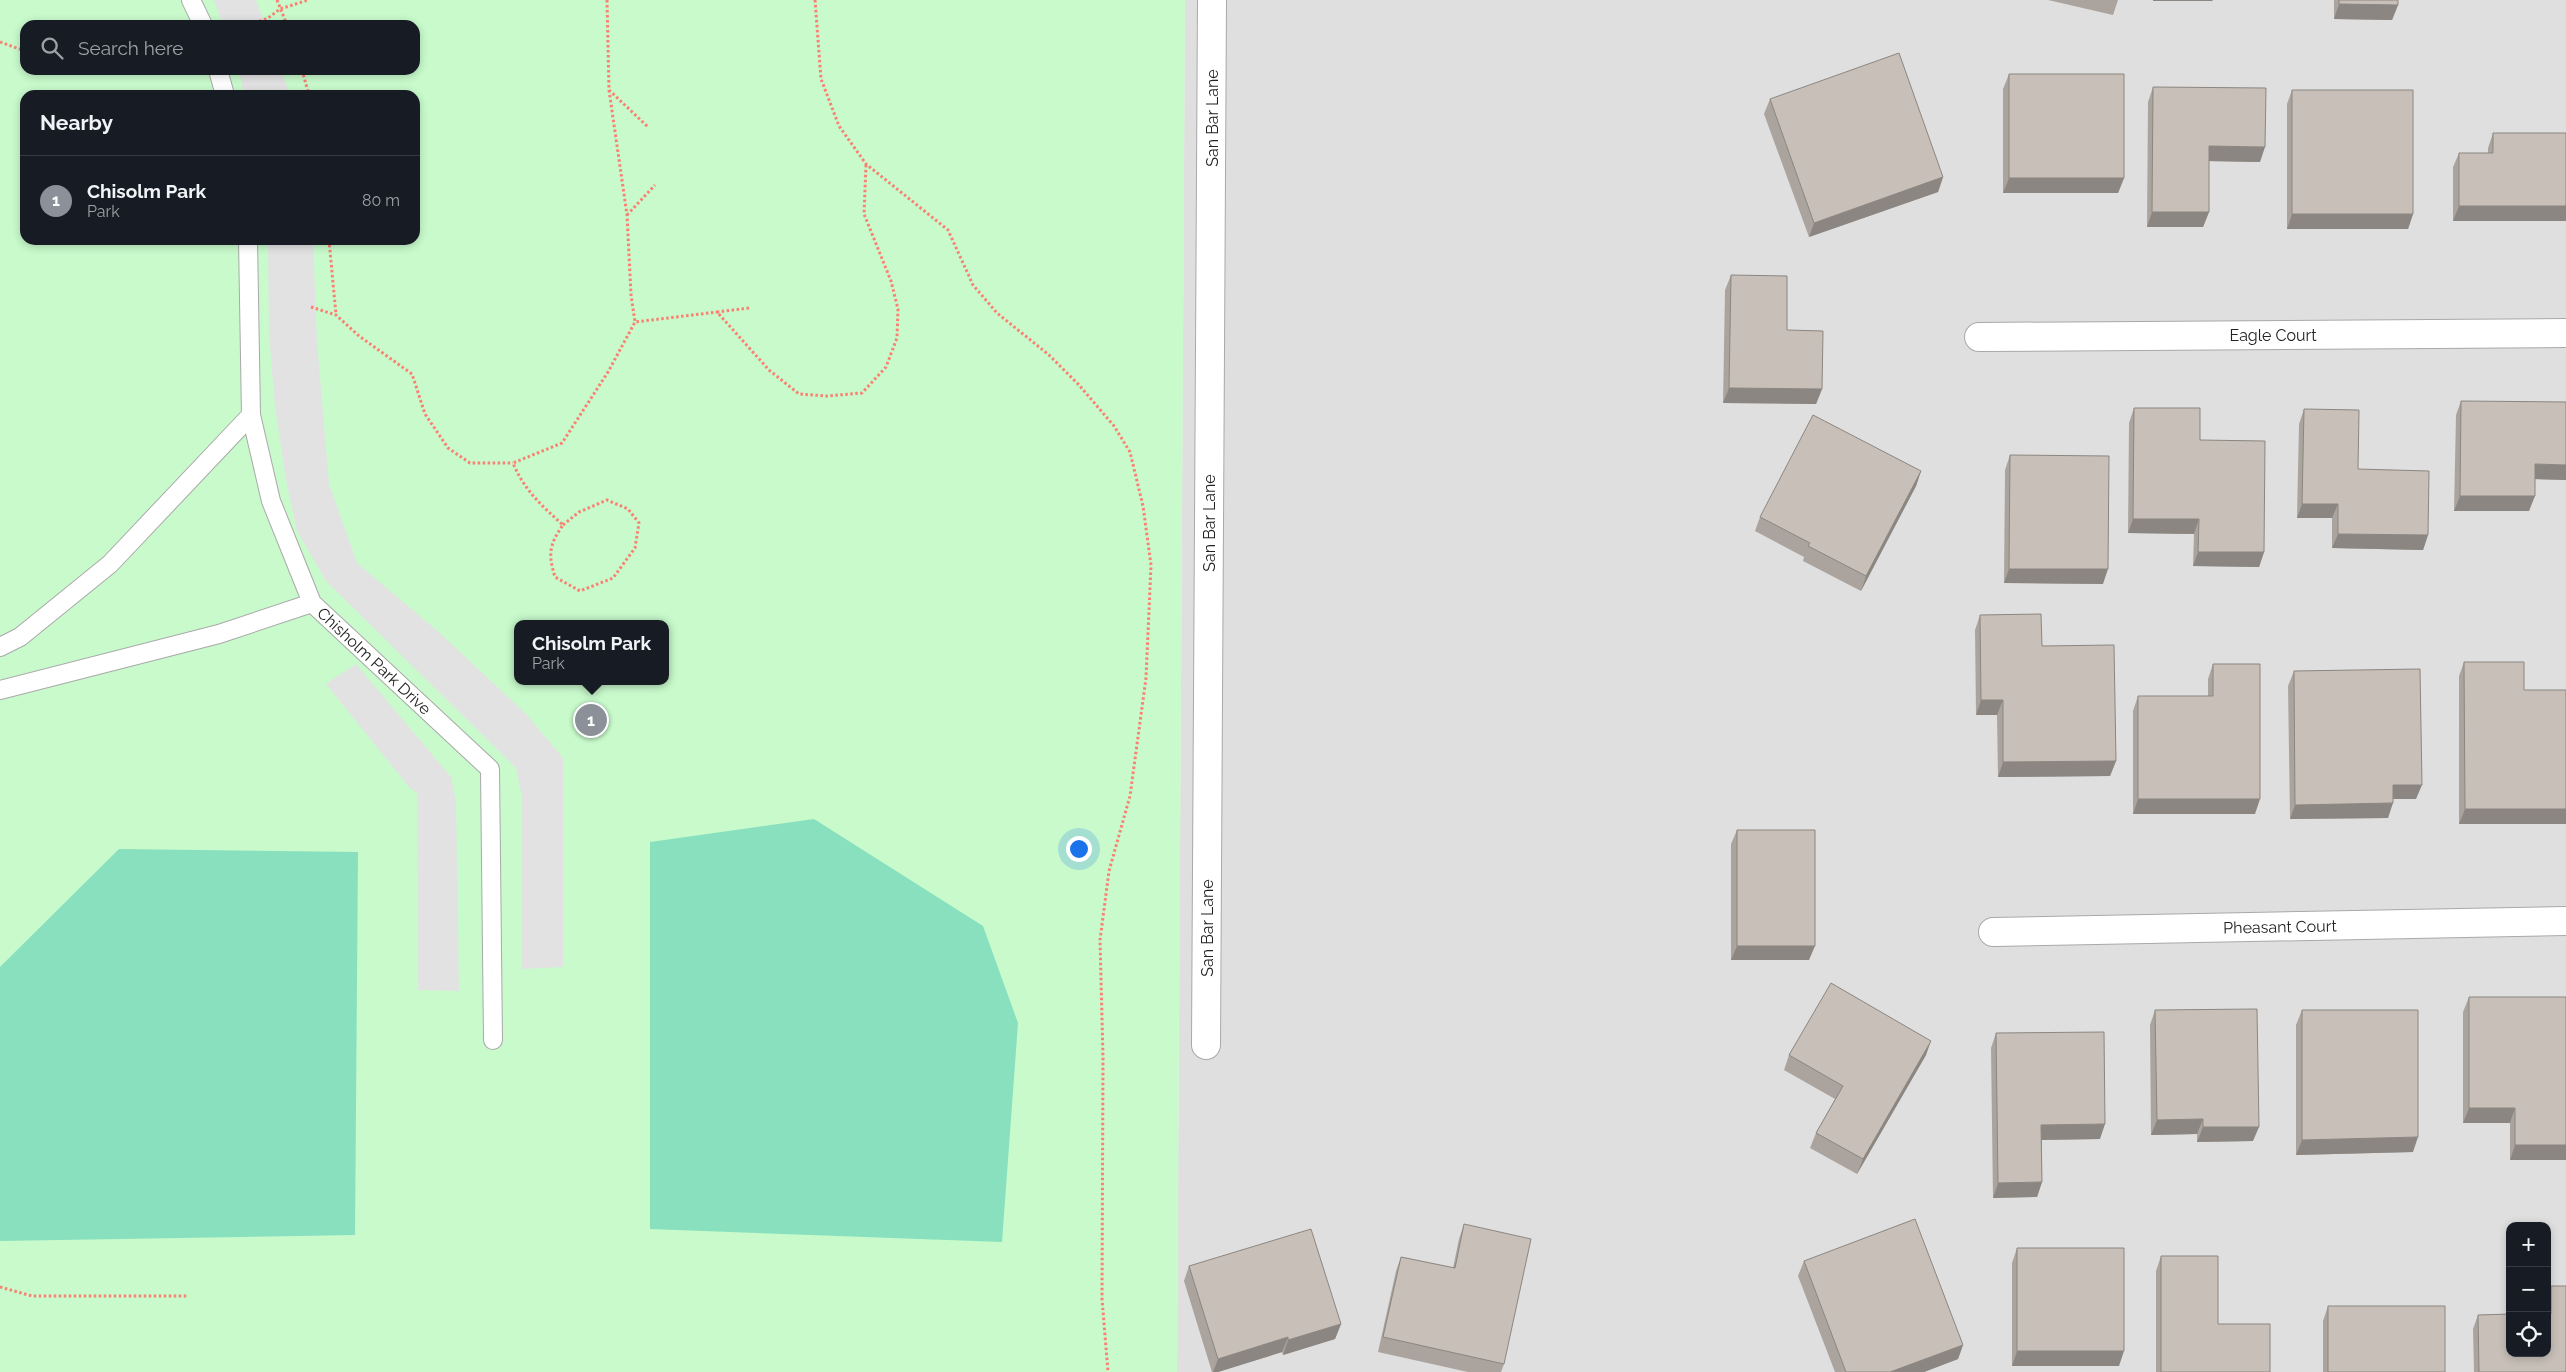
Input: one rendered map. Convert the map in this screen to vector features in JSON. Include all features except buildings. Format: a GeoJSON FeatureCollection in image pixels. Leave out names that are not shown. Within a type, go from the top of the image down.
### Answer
{"type":"FeatureCollection","features":[{"type":"Feature","properties":{"kind":"street","name":"San Bar Lane"},"geometry":{"type":"LineString","coordinates":[[1206,1046],[1212,0]]}},
{"type":"Feature","properties":{"kind":"street","name":"Eagle Court"},"geometry":{"type":"LineString","coordinates":[[1979,337],[2566,333]]}},
{"type":"Feature","properties":{"kind":"street","name":"Pheasant Court"},"geometry":{"type":"LineString","coordinates":[[1993,932],[2566,921]]}},
{"type":"Feature","properties":{"kind":"lane"},"geometry":{"type":"LineString","coordinates":[[191,0],[201,20]]}},
{"type":"Feature","properties":{"kind":"lane"},"geometry":{"type":"LineString","coordinates":[[219,75],[224,90]]}},
{"type":"Feature","properties":{"kind":"lane","name":"Chisholm Park Drive"},"geometry":{"type":"LineString","coordinates":[[248,245],[251,415],[271,500],[312,603],[490,769],[493,1040]]}},
{"type":"Feature","properties":{"kind":"lane"},"geometry":{"type":"LineString","coordinates":[[0,647],[20,637],[110,564],[251,415]]}},
{"type":"Feature","properties":{"kind":"lane"},"geometry":{"type":"LineString","coordinates":[[0,690],[219,634],[312,603]]}},
{"type":"Feature","properties":{"kind":"path"},"geometry":{"type":"LineString","coordinates":[[278,0],[285,20]]}},
{"type":"Feature","properties":{"kind":"path"},"geometry":{"type":"LineString","coordinates":[[263,20],[280,9],[308,0]]}},
{"type":"Feature","properties":{"kind":"path"},"geometry":{"type":"LineString","coordinates":[[311,308],[336,315],[359,336],[412,374],[425,414],[448,448],[470,463],[513,463],[562,443],[608,372],[635,322],[631,295],[627,215],[609,90],[607,0]]}},
{"type":"Feature","properties":{"kind":"path"},"geometry":{"type":"LineString","coordinates":[[815,0],[820,79],[839,126],[866,164],[948,230],[973,284],[985,299],[997,313],[1049,355],[1079,385],[1114,426],[1130,452],[1143,506],[1151,565],[1146,678],[1130,796],[1109,871],[1100,940],[1103,1058],[1102,1299],[1108,1372]]}},
{"type":"Feature","properties":{"kind":"path"},"geometry":{"type":"LineString","coordinates":[[0,42],[20,49]]}},
{"type":"Feature","properties":{"kind":"path"},"geometry":{"type":"LineString","coordinates":[[303,75],[308,90]]}},
{"type":"Feature","properties":{"kind":"path"},"geometry":{"type":"LineString","coordinates":[[609,90],[648,126]]}},
{"type":"Feature","properties":{"kind":"path"},"geometry":{"type":"LineString","coordinates":[[717,312],[769,370],[799,394],[827,396],[862,393],[886,367],[897,338],[898,309],[891,281],[864,214],[866,164]]}},
{"type":"Feature","properties":{"kind":"path"},"geometry":{"type":"LineString","coordinates":[[627,215],[655,185]]}},
{"type":"Feature","properties":{"kind":"path"},"geometry":{"type":"LineString","coordinates":[[329,245],[336,315]]}},
{"type":"Feature","properties":{"kind":"path"},"geometry":{"type":"LineString","coordinates":[[635,322],[749,308]]}},
{"type":"Feature","properties":{"kind":"path"},"geometry":{"type":"LineString","coordinates":[[513,463],[518,476],[533,498],[563,525]]}},
{"type":"Feature","properties":{"kind":"path"},"geometry":{"type":"LineString","coordinates":[[608,500],[628,509],[639,523],[635,548],[614,578],[580,591],[555,577],[549,557],[554,537],[563,525],[579,512],[608,500]]}},
{"type":"Feature","properties":{"kind":"path"},"geometry":{"type":"LineString","coordinates":[[0,1287],[32,1296],[188,1296]]}},
{"type":"Feature","properties":{"kind":"shaded area"},"geometry":{"type":"Polygon","coordinates":[[[214,0],[256,0],[263,20],[221,20],[214,0]]]}},
{"type":"Feature","properties":{"kind":"shaded area"},"geometry":{"type":"Polygon","coordinates":[[[1185,0],[2566,0],[2566,1372],[1177,1372],[1185,0]]]}},
{"type":"Feature","properties":{"kind":"shaded area"},"geometry":{"type":"Polygon","coordinates":[[[240,75],[283,75],[288,90],[243,90],[240,75]]]}},
{"type":"Feature","properties":{"kind":"shaded area"},"geometry":{"type":"Polygon","coordinates":[[[268,245],[313,245],[317,342],[329,484],[357,563],[441,634],[526,714],[563,758],[563,967],[522,969],[522,797],[516,768],[326,581],[297,531],[286,480],[275,407],[269,334],[268,245]]]}},
{"type":"Feature","properties":{"kind":"shaded area"},"geometry":{"type":"Polygon","coordinates":[[[356,664],[451,777],[456,801],[459,991],[418,990],[417,793],[409,787],[326,684],[356,664]]]}},
{"type":"Feature","properties":{"kind":"green space"},"geometry":{"type":"Polygon","coordinates":[[[0,0],[1185,0],[1177,1372],[0,1372],[0,0]]]}},
{"type":"Feature","properties":{"kind":"green space"},"geometry":{"type":"Polygon","coordinates":[[[814,819],[983,926],[1018,1023],[1002,1242],[650,1229],[650,842],[814,819]]]}},
{"type":"Feature","properties":{"kind":"green space"},"geometry":{"type":"Polygon","coordinates":[[[119,849],[358,852],[355,1235],[0,1241],[0,967],[119,849]]]}},
{"type":"Feature","properties":{"kind":"place","name":"Chisolm Park"},"geometry":{"type":"Point","coordinates":[591,720]}}]}
